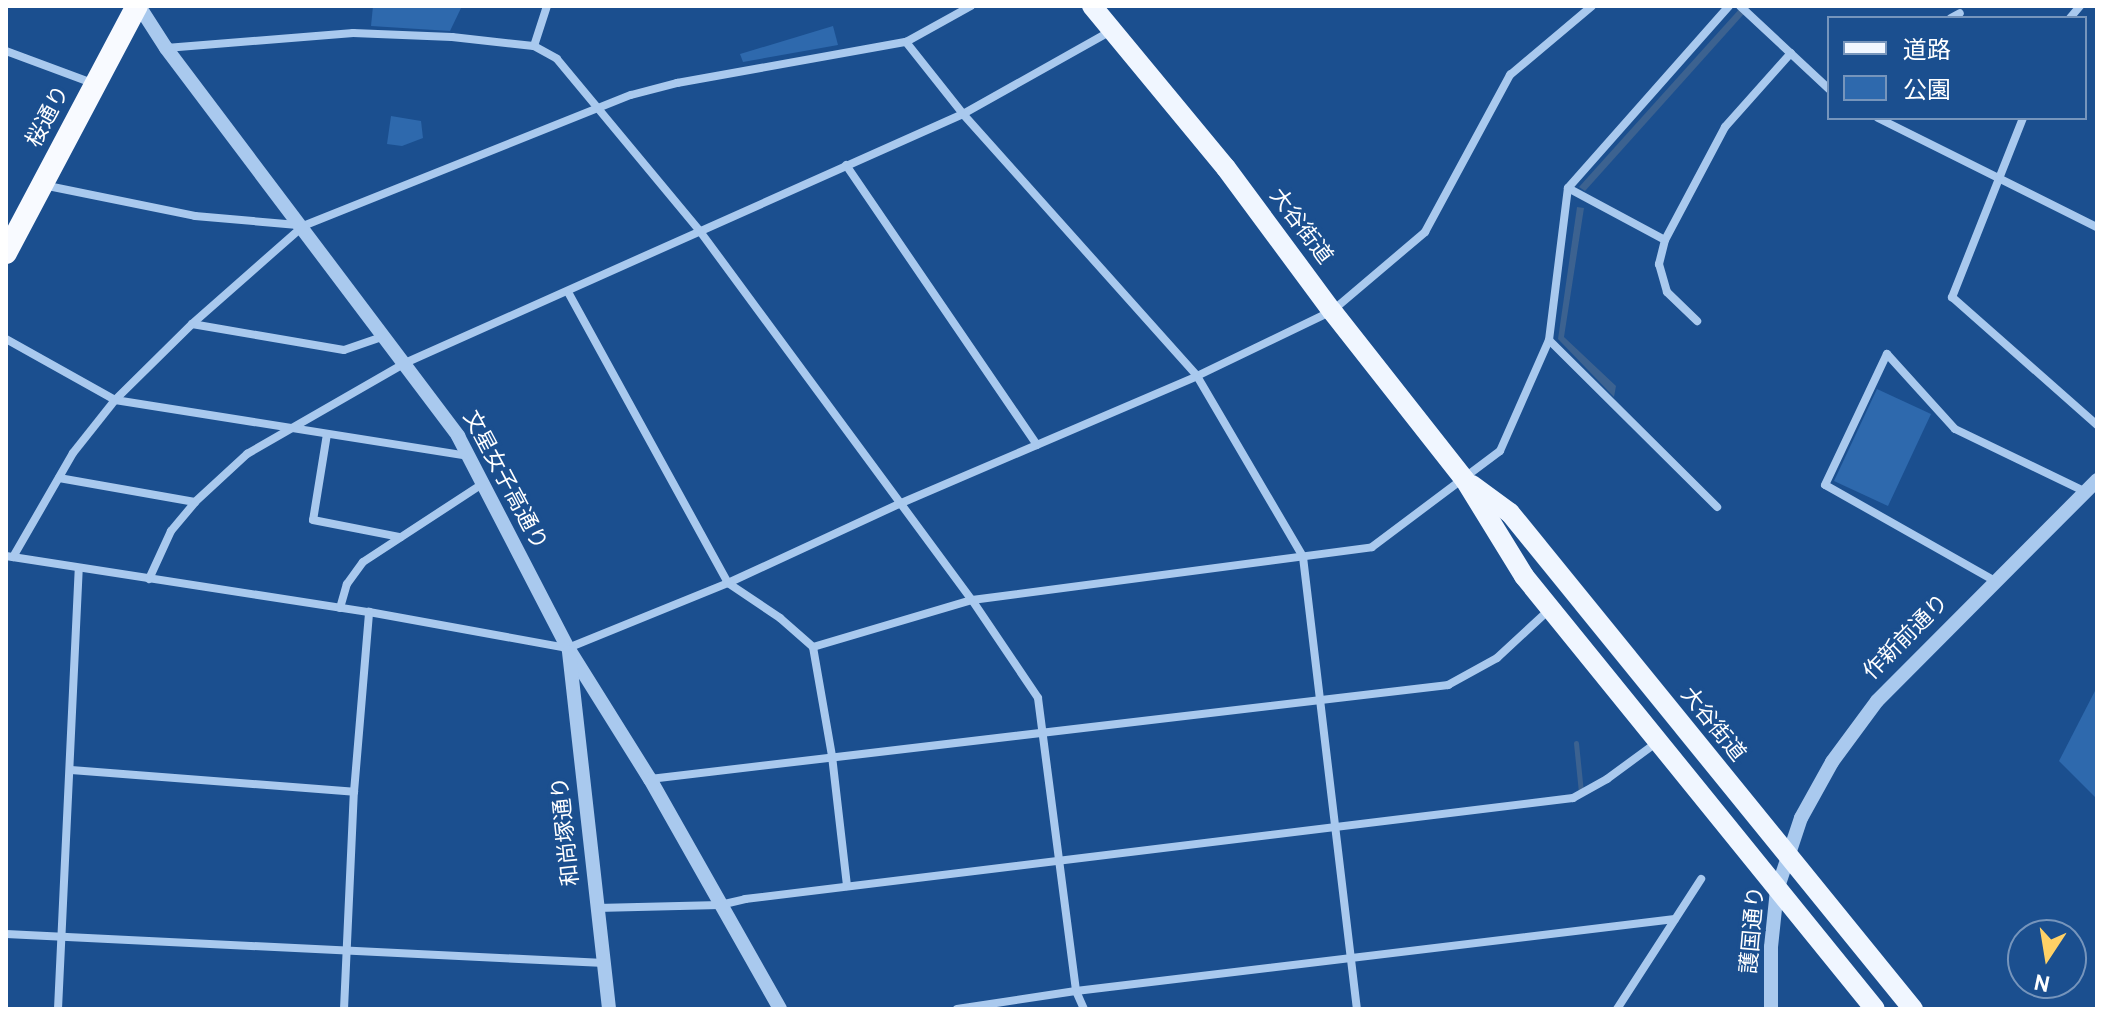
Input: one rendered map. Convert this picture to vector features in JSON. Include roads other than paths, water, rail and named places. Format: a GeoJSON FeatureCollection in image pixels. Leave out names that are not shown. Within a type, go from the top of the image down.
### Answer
{"type":"FeatureCollection","features":[{"type":"Feature","properties":{"kind":"highway","name":"桜通り"},"geometry":{"type":"LineString","coordinates":[[6,253],[138,6]]}},
{"type":"Feature","properties":{"kind":"main road","name":"大谷街道"},"geometry":{"type":"LineString","coordinates":[[1092,6],[1226,168],[1332,311],[1465,480],[1498,539],[1550,609],[1875,1009]]}},
{"type":"Feature","properties":{"kind":"main road","name":"大谷街道"},"geometry":{"type":"LineString","coordinates":[[1465,480],[1510,513],[1913,1009]]}},
{"type":"Feature","properties":{"kind":"street","name":"文星女子高通り"},"geometry":{"type":"LineString","coordinates":[[138,6],[166,48],[405,363],[469,456],[568,648],[650,779],[780,1009]]}},
{"type":"Feature","properties":{"kind":"street"},"geometry":{"type":"LineString","coordinates":[[534,46],[547,6]]}},
{"type":"Feature","properties":{"kind":"street"},"geometry":{"type":"LineString","coordinates":[[971,6],[906,42],[677,83],[631,95],[303,226],[192,324],[115,400],[59,478],[9,557],[369,612],[568,648],[728,583],[899,504],[1197,376],[1332,311],[1425,232],[1510,75],[1592,6]]}},
{"type":"Feature","properties":{"kind":"street"},"geometry":{"type":"LineString","coordinates":[[813,647],[972,600],[1372,547],[1500,451],[1549,340],[1568,188],[1729,6]]}},
{"type":"Feature","properties":{"kind":"street"},"geometry":{"type":"LineString","coordinates":[[1740,6],[1827,87]]}},
{"type":"Feature","properties":{"kind":"street"},"geometry":{"type":"LineString","coordinates":[[1955,16],[1960,13]]}},
{"type":"Feature","properties":{"kind":"street"},"geometry":{"type":"LineString","coordinates":[[149,579],[171,531],[195,502],[247,454],[405,363],[963,114],[1111,31]]}},
{"type":"Feature","properties":{"kind":"street"},"geometry":{"type":"LineString","coordinates":[[166,48],[353,33],[452,37],[534,46],[557,59],[699,230],[972,600],[1038,698],[1045,730],[1076,991],[1084,1009]]}},
{"type":"Feature","properties":{"kind":"street"},"geometry":{"type":"LineString","coordinates":[[906,42],[963,114],[1197,376],[1303,557],[1357,1009]]}},
{"type":"Feature","properties":{"kind":"street"},"geometry":{"type":"LineString","coordinates":[[6,51],[97,85]]}},
{"type":"Feature","properties":{"kind":"street"},"geometry":{"type":"LineString","coordinates":[[1697,321],[1667,292],[1659,264],[1665,240],[1725,127],[1791,53]]}},
{"type":"Feature","properties":{"kind":"street"},"geometry":{"type":"LineString","coordinates":[[1882,120],[2097,227]]}},
{"type":"Feature","properties":{"kind":"street"},"geometry":{"type":"LineString","coordinates":[[2022,120],[1997,176],[1952,297],[2097,425]]}},
{"type":"Feature","properties":{"kind":"street"},"geometry":{"type":"LineString","coordinates":[[846,165],[1037,445]]}},
{"type":"Feature","properties":{"kind":"street"},"geometry":{"type":"LineString","coordinates":[[43,185],[195,216],[303,226]]}},
{"type":"Feature","properties":{"kind":"street"},"geometry":{"type":"LineString","coordinates":[[1568,188],[1665,240]]}},
{"type":"Feature","properties":{"kind":"street"},"geometry":{"type":"LineString","coordinates":[[568,292],[728,583],[780,618],[813,647],[832,756],[847,886]]}},
{"type":"Feature","properties":{"kind":"street"},"geometry":{"type":"LineString","coordinates":[[192,324],[344,350],[385,336]]}},
{"type":"Feature","properties":{"kind":"street"},"geometry":{"type":"LineString","coordinates":[[6,339],[115,400],[469,456]]}},
{"type":"Feature","properties":{"kind":"street"},"geometry":{"type":"LineString","coordinates":[[1549,340],[1717,507]]}},
{"type":"Feature","properties":{"kind":"street"},"geometry":{"type":"LineString","coordinates":[[1995,581],[1825,485],[1887,354],[1955,429],[2086,492]]}},
{"type":"Feature","properties":{"kind":"street"},"geometry":{"type":"LineString","coordinates":[[327,434],[313,520],[401,537]]}},
{"type":"Feature","properties":{"kind":"street"},"geometry":{"type":"LineString","coordinates":[[59,478],[195,502]]}},
{"type":"Feature","properties":{"kind":"street","name":"作新前通り"},"geometry":{"type":"LineString","coordinates":[[1786,855],[1801,818],[1832,762],[1877,701],[2097,480]]}},
{"type":"Feature","properties":{"kind":"street"},"geometry":{"type":"LineString","coordinates":[[340,608],[354,572],[482,484]]}},
{"type":"Feature","properties":{"kind":"street"},"geometry":{"type":"LineString","coordinates":[[58,1009],[79,569]]}},
{"type":"Feature","properties":{"kind":"street"},"geometry":{"type":"LineString","coordinates":[[650,779],[1045,730],[1448,685],[1497,658],[1550,609]]}},
{"type":"Feature","properties":{"kind":"street"},"geometry":{"type":"LineString","coordinates":[[344,1009],[354,792],[369,612]]}},
{"type":"Feature","properties":{"kind":"street","name":"和尚塚通り"},"geometry":{"type":"LineString","coordinates":[[568,648],[609,1009]]}},
{"type":"Feature","properties":{"kind":"street"},"geometry":{"type":"LineString","coordinates":[[597,908],[720,905],[847,886],[1573,798],[1607,779],[1657,742]]}},
{"type":"Feature","properties":{"kind":"street"},"geometry":{"type":"LineString","coordinates":[[71,770],[354,792]]}},
{"type":"Feature","properties":{"kind":"street","name":"護国通り"},"geometry":{"type":"LineString","coordinates":[[1771,1009],[1771,947],[1777,890],[1786,855]]}},
{"type":"Feature","properties":{"kind":"street"},"geometry":{"type":"LineString","coordinates":[[1617,1009],[1701,879]]}},
{"type":"Feature","properties":{"kind":"street"},"geometry":{"type":"LineString","coordinates":[[957,1009],[1076,991],[1675,919]]}},
{"type":"Feature","properties":{"kind":"street"},"geometry":{"type":"LineString","coordinates":[[6,934],[347,953],[604,963]]}},
{"type":"Feature","properties":{"kind":"waterway"},"geometry":{"type":"LineString","coordinates":[[1576,743],[1581,792]]}}]}
